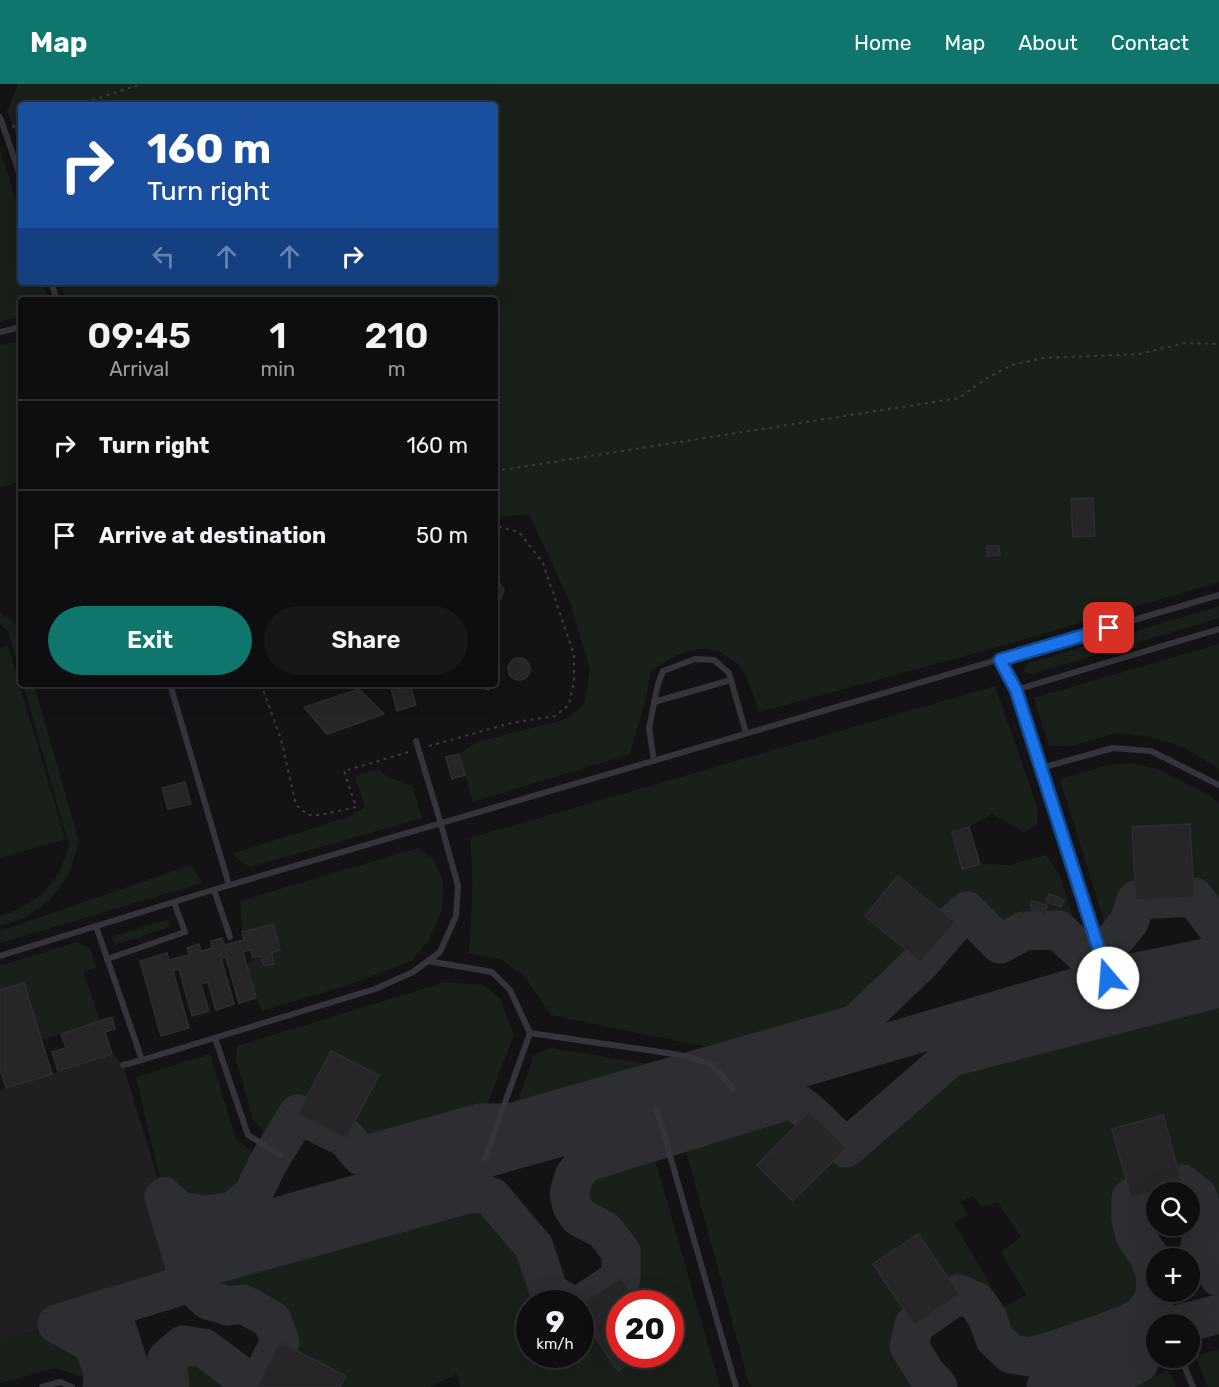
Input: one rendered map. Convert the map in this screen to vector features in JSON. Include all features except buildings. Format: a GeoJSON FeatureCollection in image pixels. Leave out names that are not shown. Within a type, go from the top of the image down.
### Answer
{"type":"FeatureCollection","features":[{"type":"Feature","properties":{"kind":"lane"},"geometry":{"type":"LineString","coordinates":[[0,117],[18,169]]}},
{"type":"Feature","properties":{"kind":"lane"},"geometry":{"type":"LineString","coordinates":[[0,332],[18,328]]}},
{"type":"Feature","properties":{"kind":"lane"},"geometry":{"type":"LineString","coordinates":[[0,956],[229,885],[1219,595]]}},
{"type":"Feature","properties":{"kind":"lane"},"geometry":{"type":"LineString","coordinates":[[1016,690],[1219,629]]}},
{"type":"Feature","properties":{"kind":"lane"},"geometry":{"type":"LineString","coordinates":[[654,761],[649,728],[663,671],[695,659],[714,660],[729,673],[746,733]]}},
{"type":"Feature","properties":{"kind":"lane"},"geometry":{"type":"LineString","coordinates":[[1000,660],[1016,690],[1108,978]]}},
{"type":"Feature","properties":{"kind":"lane"},"geometry":{"type":"LineString","coordinates":[[654,702],[731,680]]}},
{"type":"Feature","properties":{"kind":"lane"},"geometry":{"type":"LineString","coordinates":[[171,687],[229,885]]}},
{"type":"Feature","properties":{"kind":"lane"},"geometry":{"type":"LineString","coordinates":[[123,1065],[375,989],[413,972],[441,952],[456,916],[458,886],[416,741]]}},
{"type":"Feature","properties":{"kind":"lane"},"geometry":{"type":"LineString","coordinates":[[1041,768],[1113,748],[1151,751],[1219,785]]}},
{"type":"Feature","properties":{"kind":"lane"},"geometry":{"type":"LineString","coordinates":[[214,890],[230,938]]}},
{"type":"Feature","properties":{"kind":"lane"},"geometry":{"type":"LineString","coordinates":[[107,959],[185,932],[174,902]]}},
{"type":"Feature","properties":{"kind":"lane"},"geometry":{"type":"LineString","coordinates":[[96,926],[142,1060]]}},
{"type":"Feature","properties":{"kind":"lane"},"geometry":{"type":"LineString","coordinates":[[428,961],[492,972],[510,990],[530,1033],[485,1158]]}},
{"type":"Feature","properties":{"kind":"lane"},"geometry":{"type":"LineString","coordinates":[[530,1033],[681,1055],[711,1064],[733,1088]]}},
{"type":"Feature","properties":{"kind":"lane"},"geometry":{"type":"LineString","coordinates":[[215,1038],[248,1135],[280,1155]]}},
{"type":"Feature","properties":{"kind":"lane"},"geometry":{"type":"LineString","coordinates":[[657,1110],[736,1387]]}},
{"type":"Feature","properties":{"kind":"lane"},"geometry":{"type":"LineString","coordinates":[[1185,1368],[1193,1387]]}},
{"type":"Feature","properties":{"kind":"lane"},"geometry":{"type":"LineString","coordinates":[[42,1387],[60,1382],[72,1387]]}},
{"type":"Feature","properties":{"kind":"path"},"geometry":{"type":"LineString","coordinates":[[87,102],[141,84]]}},
{"type":"Feature","properties":{"kind":"path"},"geometry":{"type":"LineString","coordinates":[[498,471],[959,398],[987,378],[1012,365],[1043,358],[1139,354],[1185,343],[1219,344]]}},
{"type":"Feature","properties":{"kind":"path"},"geometry":{"type":"LineString","coordinates":[[262,687],[281,739],[296,805],[308,815],[321,815],[356,807],[344,771],[511,723],[555,716],[569,705],[574,681],[574,655],[543,563],[519,532],[498,527]]}},
{"type":"Feature","properties":{"kind":"shaded area"},"geometry":{"type":"Polygon","coordinates":[[[18,84],[1219,84],[1219,582],[998,647],[759,712],[743,670],[738,664],[719,652],[709,649],[688,651],[651,671],[630,754],[473,802],[459,754],[477,742],[567,719],[584,704],[590,669],[570,602],[529,514],[498,517],[498,297],[65,297],[61,285],[498,285],[498,102],[18,102],[18,140],[7,111],[18,84]]]}},
{"type":"Feature","properties":{"kind":"shaded area"},"geometry":{"type":"Polygon","coordinates":[[[0,149],[18,206],[18,285],[43,285],[47,297],[18,297],[18,318],[0,321],[0,149]]]}},
{"type":"Feature","properties":{"kind":"shaded area"},"geometry":{"type":"Polygon","coordinates":[[[18,342],[18,482],[0,488],[0,345],[18,342]]]}},
{"type":"Feature","properties":{"kind":"shaded area"},"geometry":{"type":"Polygon","coordinates":[[[1219,606],[1219,618],[1032,674],[1024,671],[1026,664],[1219,606]]]}},
{"type":"Feature","properties":{"kind":"shaded area"},"geometry":{"type":"Polygon","coordinates":[[[0,612],[17,626],[18,666],[8,631],[0,624],[0,612]]]}},
{"type":"Feature","properties":{"kind":"shaded area"},"geometry":{"type":"Polygon","coordinates":[[[1219,644],[1219,769],[1185,748],[1151,737],[1117,733],[1071,746],[1049,746],[1034,698],[1219,644]]]}},
{"type":"Feature","properties":{"kind":"shaded area"},"geometry":{"type":"Polygon","coordinates":[[[8,645],[18,679],[18,687],[20,687],[65,839],[0,858],[0,648],[8,645]]]}},
{"type":"Feature","properties":{"kind":"shaded area"},"geometry":{"type":"Polygon","coordinates":[[[995,686],[1038,809],[1037,825],[1024,832],[992,814],[969,827],[952,832],[962,868],[980,864],[1009,865],[1046,855],[1059,874],[1086,956],[1058,930],[1024,931],[1000,944],[967,911],[955,922],[898,876],[865,916],[921,962],[856,1024],[747,1055],[551,1015],[525,977],[502,960],[469,953],[472,895],[470,838],[995,686]]]}},
{"type":"Feature","properties":{"kind":"shaded area"},"geometry":{"type":"Polygon","coordinates":[[[24,687],[35,687],[79,842],[69,874],[50,900],[23,919],[0,926],[0,916],[18,910],[42,895],[60,872],[69,845],[24,687]]]}},
{"type":"Feature","properties":{"kind":"shaded area"},"geometry":{"type":"Polygon","coordinates":[[[1130,763],[1157,769],[1211,796],[1219,804],[1219,930],[1194,897],[1190,824],[1132,827],[1136,900],[1129,922],[1111,944],[1060,779],[1105,766],[1130,763]]]}},
{"type":"Feature","properties":{"kind":"shaded area"},"geometry":{"type":"Polygon","coordinates":[[[378,769],[386,776],[413,787],[422,818],[250,867],[231,854],[348,817],[365,807],[355,776],[378,769]]]}},
{"type":"Feature","properties":{"kind":"shaded area"},"geometry":{"type":"Polygon","coordinates":[[[418,848],[433,859],[443,880],[442,910],[429,940],[411,961],[354,983],[262,1011],[246,964],[261,956],[264,966],[273,964],[271,953],[280,950],[273,924],[242,932],[240,901],[418,848]]]}},
{"type":"Feature","properties":{"kind":"shaded area"},"geometry":{"type":"Polygon","coordinates":[[[191,865],[202,883],[0,943],[0,931],[191,865]]]}},
{"type":"Feature","properties":{"kind":"shaded area"},"geometry":{"type":"Polygon","coordinates":[[[168,919],[170,927],[115,945],[112,937],[168,919]]]}},
{"type":"Feature","properties":{"kind":"shaded area"},"geometry":{"type":"Polygon","coordinates":[[[76,942],[91,949],[96,967],[83,972],[100,1021],[42,1040],[24,983],[0,990],[0,966],[76,942]]]}},
{"type":"Feature","properties":{"kind":"shaded area"},"geometry":{"type":"Polygon","coordinates":[[[446,982],[483,985],[500,998],[514,1035],[480,1123],[361,1156],[346,1138],[378,1075],[331,1051],[298,1114],[282,1139],[262,1130],[253,1119],[236,1059],[237,1046],[446,982]]]}},
{"type":"Feature","properties":{"kind":"shaded area"},"geometry":{"type":"Polygon","coordinates":[[[1219,988],[1219,1256],[1212,1266],[1200,1254],[1204,1218],[1200,1204],[1200,1182],[1181,1182],[1163,1115],[1112,1129],[1131,1198],[1131,1219],[1135,1236],[1146,1252],[1146,1302],[1152,1302],[1142,1316],[1128,1324],[1052,1351],[1030,1357],[1011,1354],[995,1339],[987,1317],[1026,1295],[1001,1252],[1021,1237],[998,1202],[982,1207],[973,1196],[960,1202],[968,1215],[954,1223],[991,1286],[977,1302],[959,1294],[918,1234],[873,1264],[914,1325],[909,1346],[925,1372],[938,1387],[752,1387],[748,1380],[681,1132],[791,1099],[809,1112],[757,1165],[793,1201],[846,1148],[951,1057],[1219,988]]]}},
{"type":"Feature","properties":{"kind":"shaded area"},"geometry":{"type":"Polygon","coordinates":[[[551,1048],[689,1071],[510,1123],[534,1055],[551,1048]]]}},
{"type":"Feature","properties":{"kind":"shaded area"},"geometry":{"type":"Polygon","coordinates":[[[112,1054],[123,1065],[190,1283],[0,1341],[0,1090],[112,1054]]]}},
{"type":"Feature","properties":{"kind":"shaded area"},"geometry":{"type":"Polygon","coordinates":[[[210,1054],[236,1139],[268,1163],[253,1194],[234,1211],[207,1215],[179,1211],[164,1197],[136,1077],[210,1054]]]}},
{"type":"Feature","properties":{"kind":"shaded area"},"geometry":{"type":"Polygon","coordinates":[[[650,1142],[720,1387],[460,1387],[457,1374],[429,1387],[340,1387],[345,1375],[280,1342],[268,1312],[244,1304],[228,1306],[208,1300],[190,1283],[202,1268],[468,1194],[481,1193],[492,1197],[534,1247],[548,1290],[516,1290],[516,1368],[594,1368],[594,1334],[606,1352],[606,1368],[617,1368],[619,1371],[623,1368],[684,1368],[684,1290],[629,1290],[621,1278],[621,1252],[604,1230],[579,1217],[572,1206],[569,1193],[574,1176],[584,1163],[650,1142]]]}},
{"type":"Feature","properties":{"kind":"shaded area"},"geometry":{"type":"Polygon","coordinates":[[[57,1324],[93,1344],[103,1372],[94,1381],[55,1368],[0,1383],[0,1341],[57,1324]]]}},
{"type":"Feature","properties":{"kind":"shaded area"},"geometry":{"type":"Polygon","coordinates":[[[183,1345],[204,1348],[256,1387],[170,1387],[167,1359],[183,1345]]]}},
{"type":"Feature","properties":{"kind":"shaded area"},"geometry":{"type":"Polygon","coordinates":[[[1219,1349],[1219,1387],[1208,1387],[1200,1368],[1200,1355],[1219,1349]]]}},
{"type":"Feature","properties":{"kind":"shaded area"},"geometry":{"type":"Polygon","coordinates":[[[1168,1370],[1176,1387],[1128,1387],[1168,1370]]]}},
{"type":"Feature","properties":{"kind":"taxiway"},"geometry":{"type":"LineString","coordinates":[[548,1290],[534,1247],[492,1197],[481,1193],[468,1194],[202,1268],[190,1283],[164,1197],[179,1211],[207,1215],[234,1211],[253,1194],[268,1163],[298,1114],[346,1138],[361,1156],[480,1123],[510,1123],[856,1024],[921,962],[967,911],[1000,944],[1024,931],[1058,930],[1086,956],[1111,944],[1129,922],[1136,900],[1194,897],[1219,930]]}},
{"type":"Feature","properties":{"kind":"taxiway"},"geometry":{"type":"LineString","coordinates":[[212,1235],[657,1110],[1108,978],[1219,955]]}},
{"type":"Feature","properties":{"kind":"taxiway"},"geometry":{"type":"LineString","coordinates":[[594,1296],[621,1278],[621,1252],[604,1230],[579,1217],[572,1206],[569,1193],[574,1176],[584,1163],[791,1099],[809,1112],[846,1148],[951,1057],[1219,988]]}},
{"type":"Feature","properties":{"kind":"taxiway"},"geometry":{"type":"LineString","coordinates":[[1135,1350],[1128,1324],[1142,1316],[1155,1298],[1156,1275],[1149,1256],[1135,1236],[1131,1219],[1131,1198],[1182,1184],[1198,1197],[1204,1218],[1199,1253],[1219,1277]]}},
{"type":"Feature","properties":{"kind":"taxiway"},"geometry":{"type":"LineString","coordinates":[[102,1387],[103,1372],[93,1344],[57,1324],[190,1283],[208,1300],[228,1306],[243,1304],[272,1320],[280,1342],[257,1387]]}},
{"type":"Feature","properties":{"kind":"taxiway"},"geometry":{"type":"LineString","coordinates":[[938,1387],[925,1372],[909,1346],[914,1325],[959,1294],[977,1302],[987,1317],[995,1339],[1011,1354],[1030,1357],[1128,1324],[1139,1363],[1092,1387]]}},
{"type":"Feature","properties":{"kind":"taxiway"},"geometry":{"type":"LineString","coordinates":[[110,1307],[136,1387]]}},
{"type":"Feature","properties":{"kind":"taxiway"},"geometry":{"type":"LineString","coordinates":[[1200,1319],[1219,1314]]}},
{"type":"Feature","properties":{"kind":"taxiway"},"geometry":{"type":"LineString","coordinates":[[170,1387],[167,1359],[183,1345],[204,1348],[256,1387]]}},
{"type":"Feature","properties":{"kind":"taxiway"},"geometry":{"type":"LineString","coordinates":[[1046,1387],[1116,1352]]}},
{"type":"Feature","properties":{"kind":"route"},"geometry":{"type":"LineString","coordinates":[[1108,978],[1016,690],[1000,660],[1109,628]]}}]}
